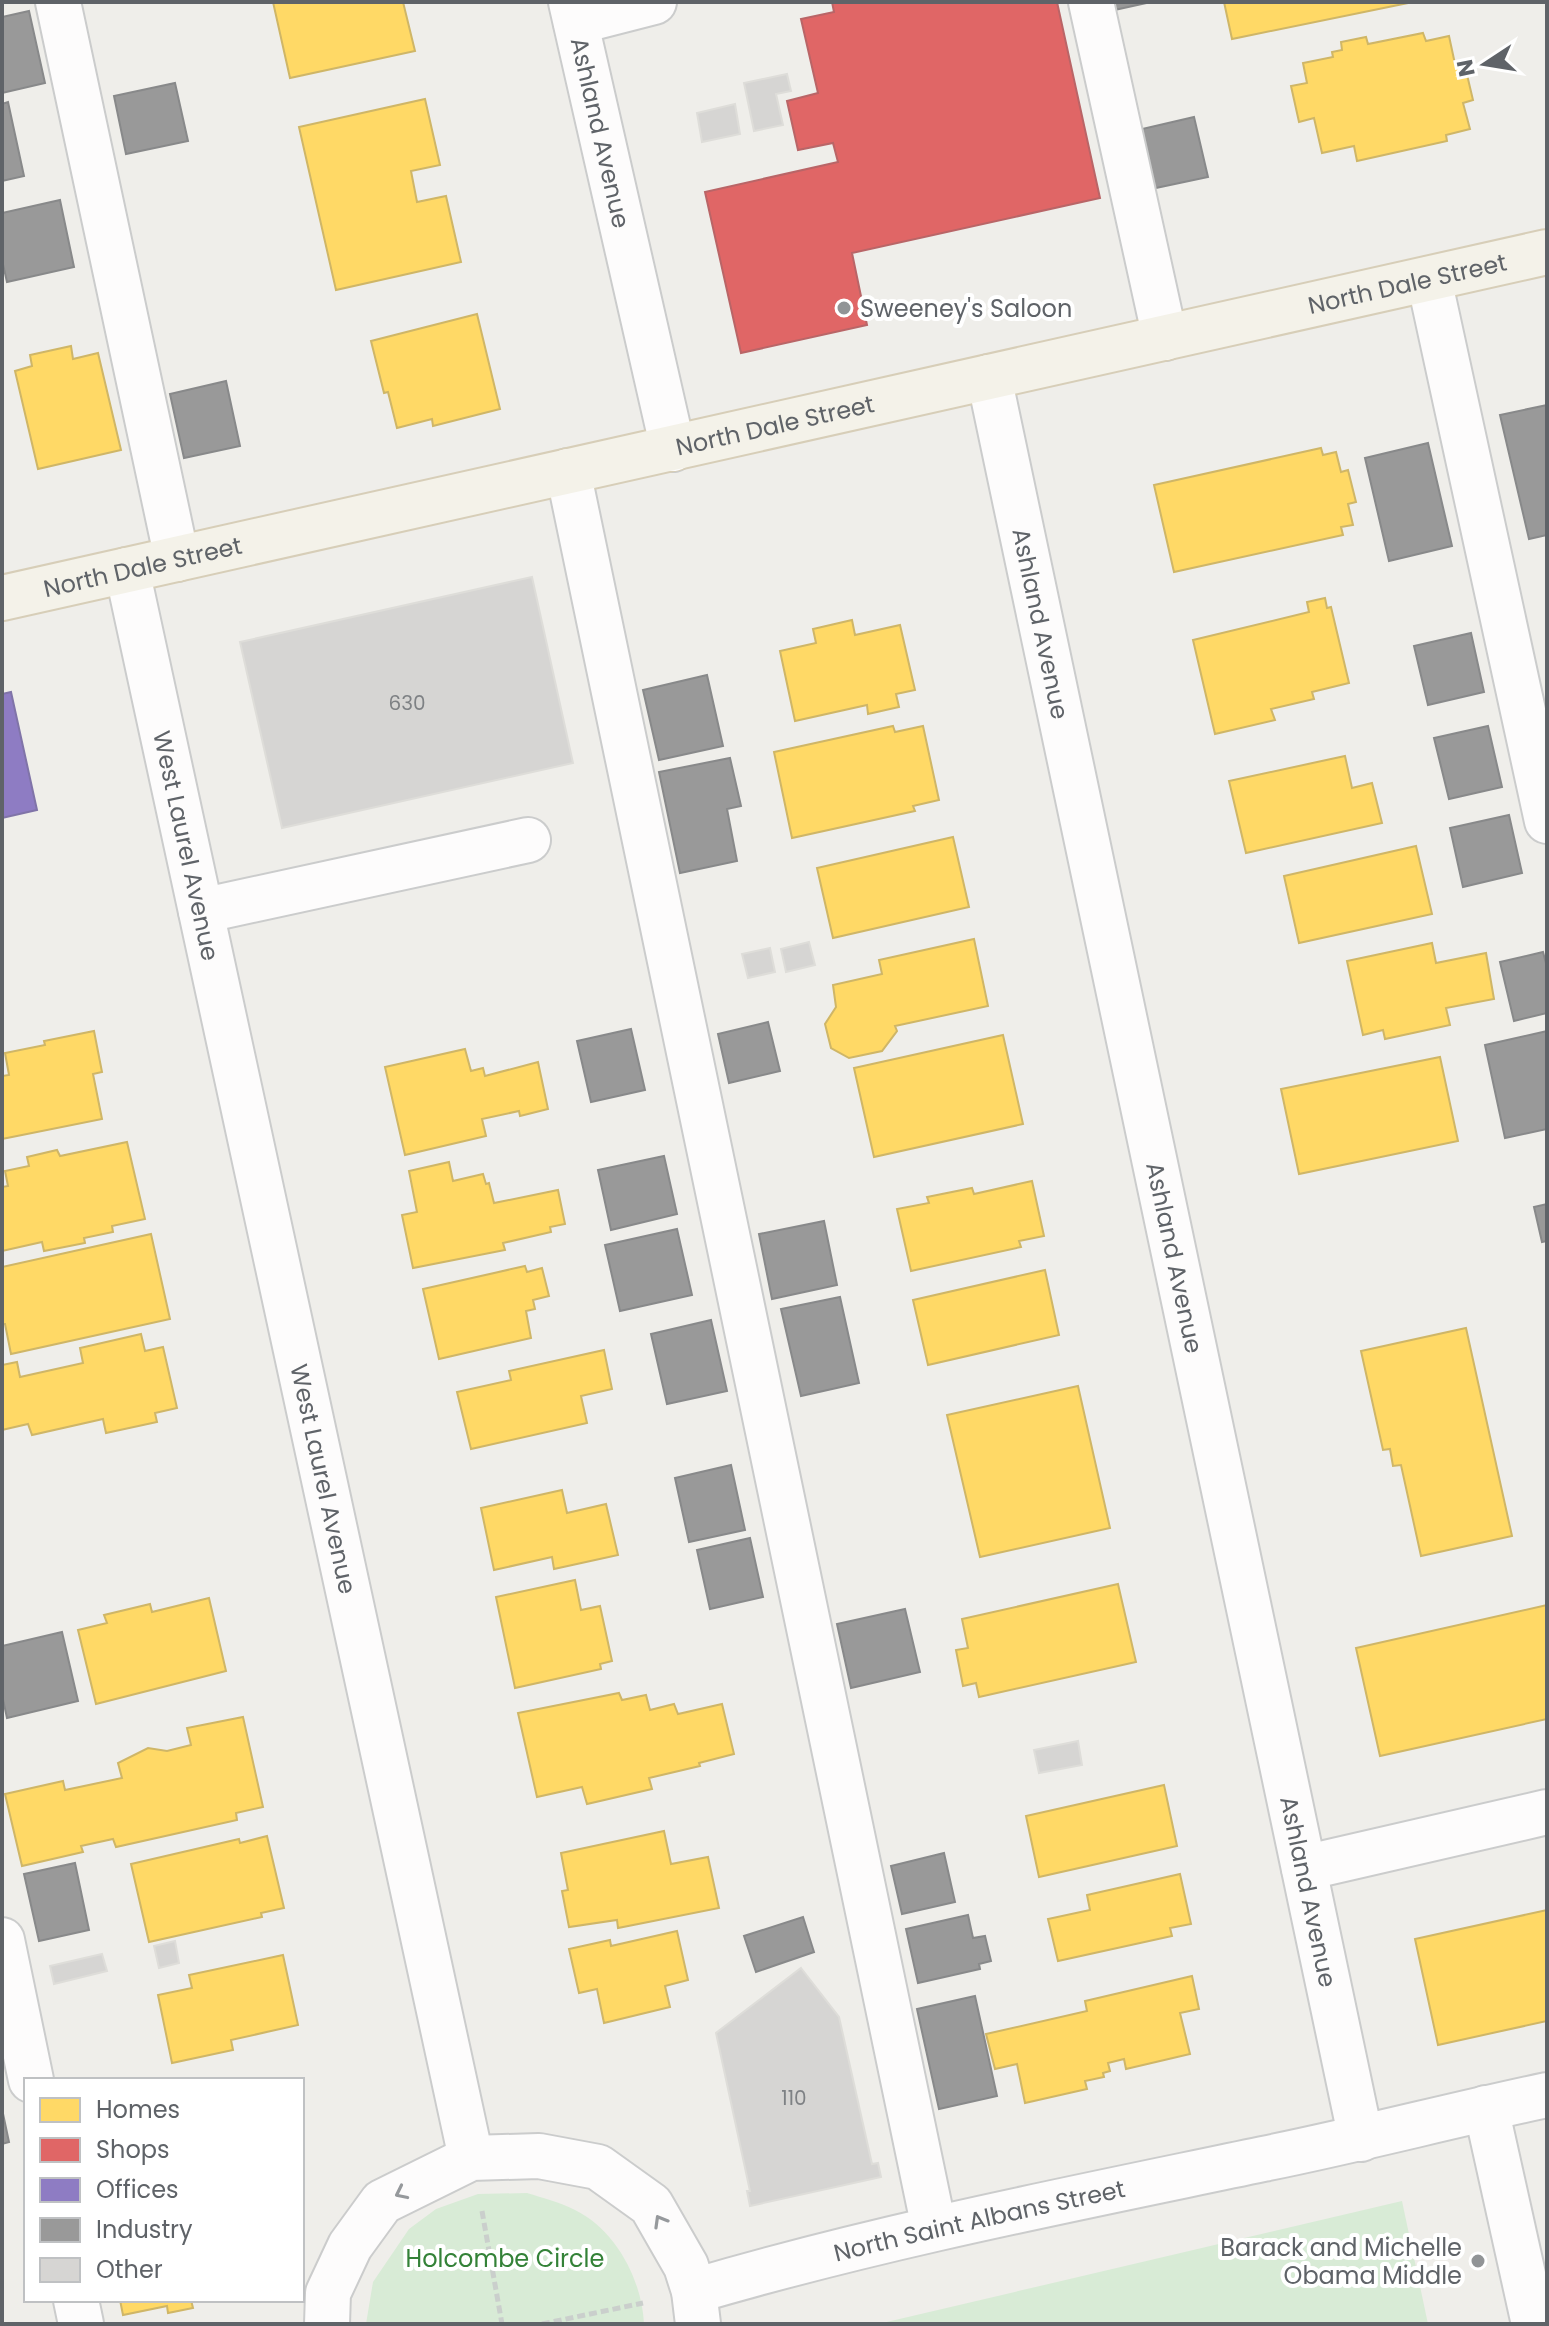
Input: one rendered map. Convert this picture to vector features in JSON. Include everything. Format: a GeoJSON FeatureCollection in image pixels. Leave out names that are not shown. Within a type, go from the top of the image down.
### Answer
{"type":"FeatureCollection","features":[{"type":"Feature","properties":{"kind":"main road","name":"North Dale Street"},"geometry":{"type":"LineString","coordinates":[[2,598],[1547,252]]}},
{"type":"Feature","properties":{"kind":"street"},"geometry":{"type":"LineString","coordinates":[[58,2],[177,559]]}},
{"type":"Feature","properties":{"kind":"street"},"geometry":{"type":"LineString","coordinates":[[574,12],[654,2]]}},
{"type":"Feature","properties":{"kind":"street"},"geometry":{"type":"LineString","coordinates":[[1091,2],[1165,338]]}},
{"type":"Feature","properties":{"kind":"street","name":"Ashland Avenue"},"geometry":{"type":"LineString","coordinates":[[574,12],[673,449]]}},
{"type":"Feature","properties":{"kind":"street"},"geometry":{"type":"LineString","coordinates":[[1429,279],[1547,821]]}},
{"type":"Feature","properties":{"kind":"street","name":"Ashland Avenue"},"geometry":{"type":"LineString","coordinates":[[989,377],[1361,2139]]}},
{"type":"Feature","properties":{"kind":"street"},"geometry":{"type":"LineString","coordinates":[[568,471],[934,2228]]}},
{"type":"Feature","properties":{"kind":"street","name":"West Laurel Avenue"},"geometry":{"type":"LineString","coordinates":[[127,570],[471,2158]]}},
{"type":"Feature","properties":{"kind":"street"},"geometry":{"type":"LineString","coordinates":[[201,911],[528,840]]}},
{"type":"Feature","properties":{"kind":"street"},"geometry":{"type":"LineString","coordinates":[[1304,1868],[1547,1812]]}},
{"type":"Feature","properties":{"kind":"street"},"geometry":{"type":"LineString","coordinates":[[2,1940],[31,2078]]}},
{"type":"Feature","properties":{"kind":"street","name":"North Saint Albans Street"},"geometry":{"type":"LineString","coordinates":[[471,2158],[539,2156],[598,2167],[651,2205],[686,2266],[696,2307],[766,2270],[934,2228],[1361,2139],[1547,2095]]}},
{"type":"Feature","properties":{"kind":"street"},"geometry":{"type":"LineString","coordinates":[[1486,2108],[1534,2324]]}},
{"type":"Feature","properties":{"kind":"street"},"geometry":{"type":"LineString","coordinates":[[327,2324],[328,2293],[350,2246],[382,2202],[471,2158]]}},
{"type":"Feature","properties":{"kind":"street"},"geometry":{"type":"LineString","coordinates":[[76,2302],[81,2324]]}},
{"type":"Feature","properties":{"kind":"path"},"geometry":{"type":"LineString","coordinates":[[481,2208],[502,2324]]}},
{"type":"Feature","properties":{"kind":"path"},"geometry":{"type":"LineString","coordinates":[[542,2324],[643,2303]]}},
{"type":"Feature","properties":{"kind":"green space","name":"Holcombe Circle"},"geometry":{"type":"Polygon","coordinates":[[[527,2193],[569,2207],[603,2230],[632,2274],[644,2324],[366,2324],[373,2282],[409,2229],[436,2209],[478,2194],[527,2193]]]}},
{"type":"Feature","properties":{"kind":"green space"},"geometry":{"type":"Polygon","coordinates":[[[1402,2201],[1428,2324],[878,2324],[1402,2201]]]}},
{"type":"Feature","properties":{"kind":"building: Homes"},"geometry":{"type":"Polygon","coordinates":[[[273,2],[403,2],[415,51],[290,78],[273,2]]]}},
{"type":"Feature","properties":{"kind":"building: Homes"},"geometry":{"type":"Polygon","coordinates":[[[1224,2],[1413,2],[1232,39],[1224,2]]]}},
{"type":"Feature","properties":{"kind":"building: Homes"},"geometry":{"type":"Polygon","coordinates":[[[1423,33],[1426,41],[1449,36],[1455,64],[1464,62],[1473,100],[1463,103],[1470,129],[1446,135],[1447,141],[1357,161],[1354,146],[1322,153],[1314,118],[1299,122],[1291,86],[1307,83],[1303,63],[1333,57],[1332,52],[1342,50],[1341,42],[1366,37],[1368,44],[1423,33]]]}},
{"type":"Feature","properties":{"kind":"building: Homes"},"geometry":{"type":"Polygon","coordinates":[[[425,99],[440,165],[411,171],[417,202],[446,196],[461,262],[336,290],[299,127],[425,99]]]}},
{"type":"Feature","properties":{"kind":"building: Homes"},"geometry":{"type":"Polygon","coordinates":[[[477,314],[500,409],[433,426],[432,419],[397,428],[388,392],[384,393],[371,341],[477,314]]]}},
{"type":"Feature","properties":{"kind":"building: Homes"},"geometry":{"type":"Polygon","coordinates":[[[71,346],[73,359],[98,353],[121,450],[38,469],[15,371],[32,366],[30,355],[71,346]]]}},
{"type":"Feature","properties":{"kind":"building: Homes"},"geometry":{"type":"Polygon","coordinates":[[[1321,448],[1323,455],[1336,452],[1341,472],[1348,470],[1356,502],[1348,504],[1353,525],[1341,527],[1343,535],[1174,572],[1154,485],[1321,448]]]}},
{"type":"Feature","properties":{"kind":"building: Homes"},"geometry":{"type":"Polygon","coordinates":[[[1325,598],[1327,608],[1331,607],[1349,683],[1312,692],[1314,699],[1271,709],[1275,720],[1215,734],[1193,640],[1309,612],[1307,602],[1325,598]]]}},
{"type":"Feature","properties":{"kind":"building: Homes"},"geometry":{"type":"Polygon","coordinates":[[[852,620],[855,635],[900,625],[915,690],[896,694],[899,707],[868,714],[867,705],[795,721],[780,651],[816,643],[813,629],[852,620]]]}},
{"type":"Feature","properties":{"kind":"building: Homes"},"geometry":{"type":"Polygon","coordinates":[[[893,726],[895,732],[923,726],[939,800],[913,806],[915,811],[792,838],[774,752],[893,726]]]}},
{"type":"Feature","properties":{"kind":"building: Homes"},"geometry":{"type":"Polygon","coordinates":[[[1345,756],[1352,788],[1372,783],[1382,823],[1246,853],[1229,781],[1345,756]]]}},
{"type":"Feature","properties":{"kind":"building: Homes"},"geometry":{"type":"Polygon","coordinates":[[[953,837],[969,907],[833,938],[817,868],[953,837]]]}},
{"type":"Feature","properties":{"kind":"building: Homes"},"geometry":{"type":"Polygon","coordinates":[[[1416,846],[1432,914],[1299,943],[1284,876],[1416,846]]]}},
{"type":"Feature","properties":{"kind":"building: Homes"},"geometry":{"type":"Polygon","coordinates":[[[974,939],[988,1006],[895,1026],[897,1031],[882,1051],[849,1058],[831,1048],[825,1024],[836,1007],[833,985],[882,974],[879,960],[974,939]]]}},
{"type":"Feature","properties":{"kind":"building: Homes"},"geometry":{"type":"Polygon","coordinates":[[[1432,943],[1436,963],[1486,953],[1494,999],[1446,1008],[1450,1025],[1385,1039],[1383,1030],[1363,1035],[1347,961],[1432,943]]]}},
{"type":"Feature","properties":{"kind":"building: Homes"},"geometry":{"type":"Polygon","coordinates":[[[94,1031],[102,1072],[93,1074],[102,1119],[2,1139],[2,1076],[9,1075],[5,1053],[94,1031]]]}},
{"type":"Feature","properties":{"kind":"building: Homes"},"geometry":{"type":"Polygon","coordinates":[[[1003,1035],[1023,1124],[874,1157],[854,1068],[1003,1035]]]}},
{"type":"Feature","properties":{"kind":"building: Homes"},"geometry":{"type":"Polygon","coordinates":[[[465,1049],[471,1071],[483,1068],[485,1076],[538,1062],[548,1109],[520,1116],[519,1111],[482,1119],[486,1136],[405,1155],[385,1067],[465,1049]]]}},
{"type":"Feature","properties":{"kind":"building: Homes"},"geometry":{"type":"Polygon","coordinates":[[[1440,1057],[1458,1141],[1299,1174],[1281,1089],[1440,1057]]]}},
{"type":"Feature","properties":{"kind":"building: Homes"},"geometry":{"type":"Polygon","coordinates":[[[127,1142],[145,1219],[112,1226],[113,1232],[84,1238],[85,1243],[44,1251],[42,1242],[2,1251],[2,1187],[8,1186],[5,1171],[29,1166],[27,1157],[57,1150],[60,1156],[127,1142]]]}},
{"type":"Feature","properties":{"kind":"building: Homes"},"geometry":{"type":"Polygon","coordinates":[[[449,1162],[453,1181],[483,1174],[486,1184],[489,1183],[494,1203],[558,1190],[565,1224],[550,1227],[551,1232],[503,1243],[505,1250],[413,1268],[402,1215],[417,1212],[409,1171],[449,1162]]]}},
{"type":"Feature","properties":{"kind":"building: Homes"},"geometry":{"type":"Polygon","coordinates":[[[1032,1181],[1044,1236],[1019,1241],[1021,1247],[911,1271],[897,1209],[929,1203],[927,1197],[972,1188],[974,1194],[1032,1181]]]}},
{"type":"Feature","properties":{"kind":"building: Homes"},"geometry":{"type":"Polygon","coordinates":[[[151,1234],[170,1319],[11,1354],[5,1324],[2,1324],[2,1267],[151,1234]]]}},
{"type":"Feature","properties":{"kind":"building: Homes"},"geometry":{"type":"Polygon","coordinates":[[[525,1266],[527,1272],[542,1268],[549,1296],[533,1300],[535,1309],[526,1311],[531,1338],[439,1359],[423,1289],[525,1266]]]}},
{"type":"Feature","properties":{"kind":"building: Homes"},"geometry":{"type":"Polygon","coordinates":[[[1045,1270],[1059,1335],[928,1365],[913,1300],[1045,1270]]]}},
{"type":"Feature","properties":{"kind":"building: Homes"},"geometry":{"type":"Polygon","coordinates":[[[1466,1328],[1512,1536],[1421,1556],[1401,1465],[1393,1466],[1390,1449],[1383,1450],[1361,1351],[1466,1328]]]}},
{"type":"Feature","properties":{"kind":"building: Homes"},"geometry":{"type":"Polygon","coordinates":[[[141,1334],[145,1351],[163,1347],[177,1408],[155,1413],[157,1422],[106,1433],[103,1419],[32,1435],[28,1424],[2,1430],[2,1365],[17,1362],[20,1377],[83,1363],[80,1348],[141,1334]]]}},
{"type":"Feature","properties":{"kind":"building: Homes"},"geometry":{"type":"Polygon","coordinates":[[[604,1350],[612,1389],[581,1396],[587,1423],[471,1449],[457,1392],[511,1380],[509,1371],[604,1350]]]}},
{"type":"Feature","properties":{"kind":"building: Homes"},"geometry":{"type":"Polygon","coordinates":[[[1078,1386],[1110,1528],[980,1557],[947,1415],[1078,1386]]]}},
{"type":"Feature","properties":{"kind":"building: Homes"},"geometry":{"type":"Polygon","coordinates":[[[562,1490],[567,1513],[606,1504],[618,1555],[554,1569],[552,1557],[494,1570],[481,1508],[562,1490]]]}},
{"type":"Feature","properties":{"kind":"building: Homes"},"geometry":{"type":"Polygon","coordinates":[[[575,1580],[581,1610],[600,1606],[612,1661],[600,1664],[601,1669],[515,1688],[496,1597],[575,1580]]]}},
{"type":"Feature","properties":{"kind":"building: Homes"},"geometry":{"type":"Polygon","coordinates":[[[1118,1584],[1136,1662],[979,1697],[976,1683],[963,1686],[956,1650],[968,1648],[962,1619],[1118,1584]]]}},
{"type":"Feature","properties":{"kind":"building: Homes"},"geometry":{"type":"Polygon","coordinates":[[[209,1598],[226,1671],[96,1704],[78,1630],[107,1623],[104,1615],[150,1604],[152,1612],[209,1598]]]}},
{"type":"Feature","properties":{"kind":"building: Homes"},"geometry":{"type":"Polygon","coordinates":[[[1547,1605],[1547,1719],[1380,1756],[1356,1648],[1547,1605]]]}},
{"type":"Feature","properties":{"kind":"building: Homes"},"geometry":{"type":"Polygon","coordinates":[[[619,1693],[622,1700],[646,1695],[650,1710],[674,1704],[678,1714],[722,1704],[734,1754],[649,1778],[652,1789],[587,1804],[582,1787],[537,1797],[518,1713],[619,1693]]]}},
{"type":"Feature","properties":{"kind":"building: Homes"},"geometry":{"type":"Polygon","coordinates":[[[243,1717],[263,1807],[236,1813],[237,1820],[116,1847],[113,1839],[81,1846],[83,1852],[22,1866],[5,1794],[63,1781],[65,1790],[122,1778],[118,1763],[148,1748],[167,1751],[191,1745],[187,1728],[243,1717]]]}},
{"type":"Feature","properties":{"kind":"building: Homes"},"geometry":{"type":"Polygon","coordinates":[[[1164,1785],[1177,1846],[1039,1877],[1026,1816],[1164,1785]]]}},
{"type":"Feature","properties":{"kind":"building: Homes"},"geometry":{"type":"Polygon","coordinates":[[[664,1831],[671,1864],[708,1857],[719,1908],[618,1928],[617,1920],[569,1927],[562,1891],[568,1890],[561,1853],[664,1831]]]}},
{"type":"Feature","properties":{"kind":"building: Homes"},"geometry":{"type":"Polygon","coordinates":[[[267,1836],[284,1908],[261,1913],[262,1917],[149,1942],[131,1864],[239,1839],[240,1843],[267,1836]]]}},
{"type":"Feature","properties":{"kind":"building: Homes"},"geometry":{"type":"Polygon","coordinates":[[[1180,1874],[1191,1924],[1170,1928],[1172,1936],[1058,1961],[1048,1919],[1090,1910],[1087,1895],[1180,1874]]]}},
{"type":"Feature","properties":{"kind":"building: Homes"},"geometry":{"type":"Polygon","coordinates":[[[1547,1910],[1547,2021],[1438,2045],[1415,1939],[1547,1910]]]}},
{"type":"Feature","properties":{"kind":"building: Homes"},"geometry":{"type":"Polygon","coordinates":[[[677,1931],[688,1980],[665,1986],[670,2007],[604,2023],[597,1989],[579,1993],[569,1949],[610,1940],[611,1946],[677,1931]]]}},
{"type":"Feature","properties":{"kind":"building: Homes"},"geometry":{"type":"Polygon","coordinates":[[[283,1955],[298,2025],[231,2040],[233,2050],[172,2063],[158,1995],[192,1988],[189,1975],[283,1955]]]}},
{"type":"Feature","properties":{"kind":"building: Homes"},"geometry":{"type":"Polygon","coordinates":[[[1192,1976],[1199,2009],[1180,2013],[1190,2054],[1126,2069],[1124,2059],[1108,2063],[1110,2071],[1103,2073],[1104,2077],[1085,2081],[1087,2089],[1025,2103],[1017,2064],[995,2069],[986,2034],[1087,2011],[1085,2001],[1192,1976]]]}},
{"type":"Feature","properties":{"kind":"building: Homes"},"geometry":{"type":"Polygon","coordinates":[[[120,2302],[192,2302],[193,2308],[168,2313],[167,2306],[123,2315],[120,2302]]]}},
{"type":"Feature","properties":{"kind":"building: Shops"},"geometry":{"type":"Polygon","coordinates":[[[832,2],[1057,2],[1100,198],[852,253],[867,325],[741,353],[705,192],[838,162],[833,143],[798,150],[787,101],[818,93],[801,19],[834,12],[832,2]]]}},
{"type":"Feature","properties":{"kind":"building: Offices"},"geometry":{"type":"Polygon","coordinates":[[[11,692],[37,810],[2,818],[2,694],[11,692]]]}},
{"type":"Feature","properties":{"kind":"building: Industry"},"geometry":{"type":"Polygon","coordinates":[[[1109,2],[1151,2],[1110,11],[1109,2]]]}},
{"type":"Feature","properties":{"kind":"building: Industry"},"geometry":{"type":"Polygon","coordinates":[[[29,11],[45,83],[2,93],[2,17],[29,11]]]}},
{"type":"Feature","properties":{"kind":"building: Industry"},"geometry":{"type":"Polygon","coordinates":[[[175,83],[188,141],[126,154],[114,96],[175,83]]]}},
{"type":"Feature","properties":{"kind":"building: Industry"},"geometry":{"type":"Polygon","coordinates":[[[8,102],[24,176],[2,181],[2,104],[8,102]]]}},
{"type":"Feature","properties":{"kind":"building: Industry"},"geometry":{"type":"Polygon","coordinates":[[[1194,117],[1208,177],[1151,189],[1138,130],[1194,117]]]}},
{"type":"Feature","properties":{"kind":"building: Industry"},"geometry":{"type":"Polygon","coordinates":[[[60,200],[74,267],[7,282],[2,260],[2,213],[60,200]]]}},
{"type":"Feature","properties":{"kind":"building: Industry"},"geometry":{"type":"Polygon","coordinates":[[[226,381],[240,446],[184,458],[170,394],[226,381]]]}},
{"type":"Feature","properties":{"kind":"building: Industry"},"geometry":{"type":"Polygon","coordinates":[[[1547,405],[1547,535],[1529,539],[1500,415],[1547,405]]]}},
{"type":"Feature","properties":{"kind":"building: Industry"},"geometry":{"type":"Polygon","coordinates":[[[1428,443],[1452,546],[1389,561],[1365,458],[1428,443]]]}},
{"type":"Feature","properties":{"kind":"building: Industry"},"geometry":{"type":"Polygon","coordinates":[[[1471,633],[1484,692],[1428,705],[1414,646],[1471,633]]]}},
{"type":"Feature","properties":{"kind":"building: Industry"},"geometry":{"type":"Polygon","coordinates":[[[707,675],[723,746],[659,760],[643,690],[707,675]]]}},
{"type":"Feature","properties":{"kind":"building: Industry"},"geometry":{"type":"Polygon","coordinates":[[[1488,726],[1502,787],[1449,799],[1434,738],[1488,726]]]}},
{"type":"Feature","properties":{"kind":"building: Industry"},"geometry":{"type":"Polygon","coordinates":[[[730,758],[741,806],[727,809],[737,861],[680,873],[659,772],[730,758]]]}},
{"type":"Feature","properties":{"kind":"building: Industry"},"geometry":{"type":"Polygon","coordinates":[[[1509,815],[1522,873],[1463,887],[1450,828],[1509,815]]]}},
{"type":"Feature","properties":{"kind":"building: Industry"},"geometry":{"type":"Polygon","coordinates":[[[1543,952],[1547,967],[1547,1013],[1514,1021],[1500,962],[1543,952]]]}},
{"type":"Feature","properties":{"kind":"building: Industry"},"geometry":{"type":"Polygon","coordinates":[[[768,1022],[780,1071],[729,1083],[718,1034],[768,1022]]]}},
{"type":"Feature","properties":{"kind":"building: Industry"},"geometry":{"type":"Polygon","coordinates":[[[631,1029],[645,1090],[591,1102],[577,1041],[631,1029]]]}},
{"type":"Feature","properties":{"kind":"building: Industry"},"geometry":{"type":"Polygon","coordinates":[[[1547,1031],[1547,1129],[1505,1138],[1485,1045],[1547,1031]]]}},
{"type":"Feature","properties":{"kind":"building: Industry"},"geometry":{"type":"Polygon","coordinates":[[[664,1156],[677,1214],[611,1230],[598,1170],[664,1156]]]}},
{"type":"Feature","properties":{"kind":"building: Industry"},"geometry":{"type":"Polygon","coordinates":[[[1547,1204],[1547,1241],[1542,1242],[1534,1207],[1547,1204]]]}},
{"type":"Feature","properties":{"kind":"building: Industry"},"geometry":{"type":"Polygon","coordinates":[[[824,1221],[837,1285],[772,1299],[759,1234],[824,1221]]]}},
{"type":"Feature","properties":{"kind":"building: Industry"},"geometry":{"type":"Polygon","coordinates":[[[677,1229],[692,1295],[620,1311],[605,1245],[677,1229]]]}},
{"type":"Feature","properties":{"kind":"building: Industry"},"geometry":{"type":"Polygon","coordinates":[[[840,1297],[859,1383],[801,1396],[781,1309],[840,1297]]]}},
{"type":"Feature","properties":{"kind":"building: Industry"},"geometry":{"type":"Polygon","coordinates":[[[711,1320],[727,1391],[667,1404],[651,1334],[711,1320]]]}},
{"type":"Feature","properties":{"kind":"building: Industry"},"geometry":{"type":"Polygon","coordinates":[[[731,1465],[745,1530],[689,1542],[675,1478],[731,1465]]]}},
{"type":"Feature","properties":{"kind":"building: Industry"},"geometry":{"type":"Polygon","coordinates":[[[750,1538],[763,1597],[710,1609],[697,1550],[750,1538]]]}},
{"type":"Feature","properties":{"kind":"building: Industry"},"geometry":{"type":"Polygon","coordinates":[[[905,1609],[920,1672],[851,1688],[837,1624],[905,1609]]]}},
{"type":"Feature","properties":{"kind":"building: Industry"},"geometry":{"type":"Polygon","coordinates":[[[62,1632],[78,1701],[7,1718],[2,1695],[2,1646],[62,1632]]]}},
{"type":"Feature","properties":{"kind":"building: Industry"},"geometry":{"type":"Polygon","coordinates":[[[944,1853],[955,1902],[902,1914],[891,1866],[944,1853]]]}},
{"type":"Feature","properties":{"kind":"building: Industry"},"geometry":{"type":"Polygon","coordinates":[[[75,1863],[89,1930],[39,1941],[24,1874],[75,1863]]]}},
{"type":"Feature","properties":{"kind":"building: Industry"},"geometry":{"type":"Polygon","coordinates":[[[968,1915],[973,1938],[985,1936],[991,1961],[979,1964],[980,1969],[918,1983],[906,1929],[968,1915]]]}},
{"type":"Feature","properties":{"kind":"building: Industry"},"geometry":{"type":"Polygon","coordinates":[[[803,1917],[814,1952],[756,1972],[744,1936],[803,1917]]]}},
{"type":"Feature","properties":{"kind":"building: Industry"},"geometry":{"type":"Polygon","coordinates":[[[975,1996],[997,2096],[939,2109],[917,2009],[975,1996]]]}},
{"type":"Feature","properties":{"kind":"building: Industry"},"geometry":{"type":"Polygon","coordinates":[[[2,2109],[9,2142],[2,2144],[2,2109]]]}},
{"type":"Feature","properties":{"kind":"building: Other"},"geometry":{"type":"Polygon","coordinates":[[[787,74],[791,91],[776,94],[783,125],[754,131],[744,83],[787,74]]]}},
{"type":"Feature","properties":{"kind":"building: Other"},"geometry":{"type":"Polygon","coordinates":[[[735,104],[740,134],[702,142],[697,113],[735,104]]]}},
{"type":"Feature","properties":{"kind":"building: Other"},"geometry":{"type":"Polygon","coordinates":[[[532,577],[573,763],[282,828],[240,642],[532,577]]]}},
{"type":"Feature","properties":{"kind":"building: Other"},"geometry":{"type":"Polygon","coordinates":[[[809,942],[815,965],[786,972],[781,949],[809,942]]]}},
{"type":"Feature","properties":{"kind":"building: Other"},"geometry":{"type":"Polygon","coordinates":[[[770,948],[775,972],[748,978],[742,954],[770,948]]]}},
{"type":"Feature","properties":{"kind":"building: Other"},"geometry":{"type":"Polygon","coordinates":[[[1078,1741],[1082,1765],[1039,1773],[1034,1750],[1078,1741]]]}},
{"type":"Feature","properties":{"kind":"building: Other"},"geometry":{"type":"Polygon","coordinates":[[[175,1941],[179,1963],[159,1968],[154,1946],[175,1941]]]}},
{"type":"Feature","properties":{"kind":"building: Other"},"geometry":{"type":"Polygon","coordinates":[[[102,1954],[107,1971],[54,1984],[50,1966],[102,1954]]]}},
{"type":"Feature","properties":{"kind":"building: Other"},"geometry":{"type":"Polygon","coordinates":[[[801,1968],[839,2017],[872,2164],[878,2163],[881,2177],[750,2206],[747,2191],[750,2191],[716,2033],[801,1968]]]}},
{"type":"Feature","properties":{"kind":"place","name":"Sweeney's Saloon"},"geometry":{"type":"Point","coordinates":[844,308]}},
{"type":"Feature","properties":{"kind":"place","name":"Barack and Michelle Obama Middle"},"geometry":{"type":"Point","coordinates":[1478,2261]}}]}
